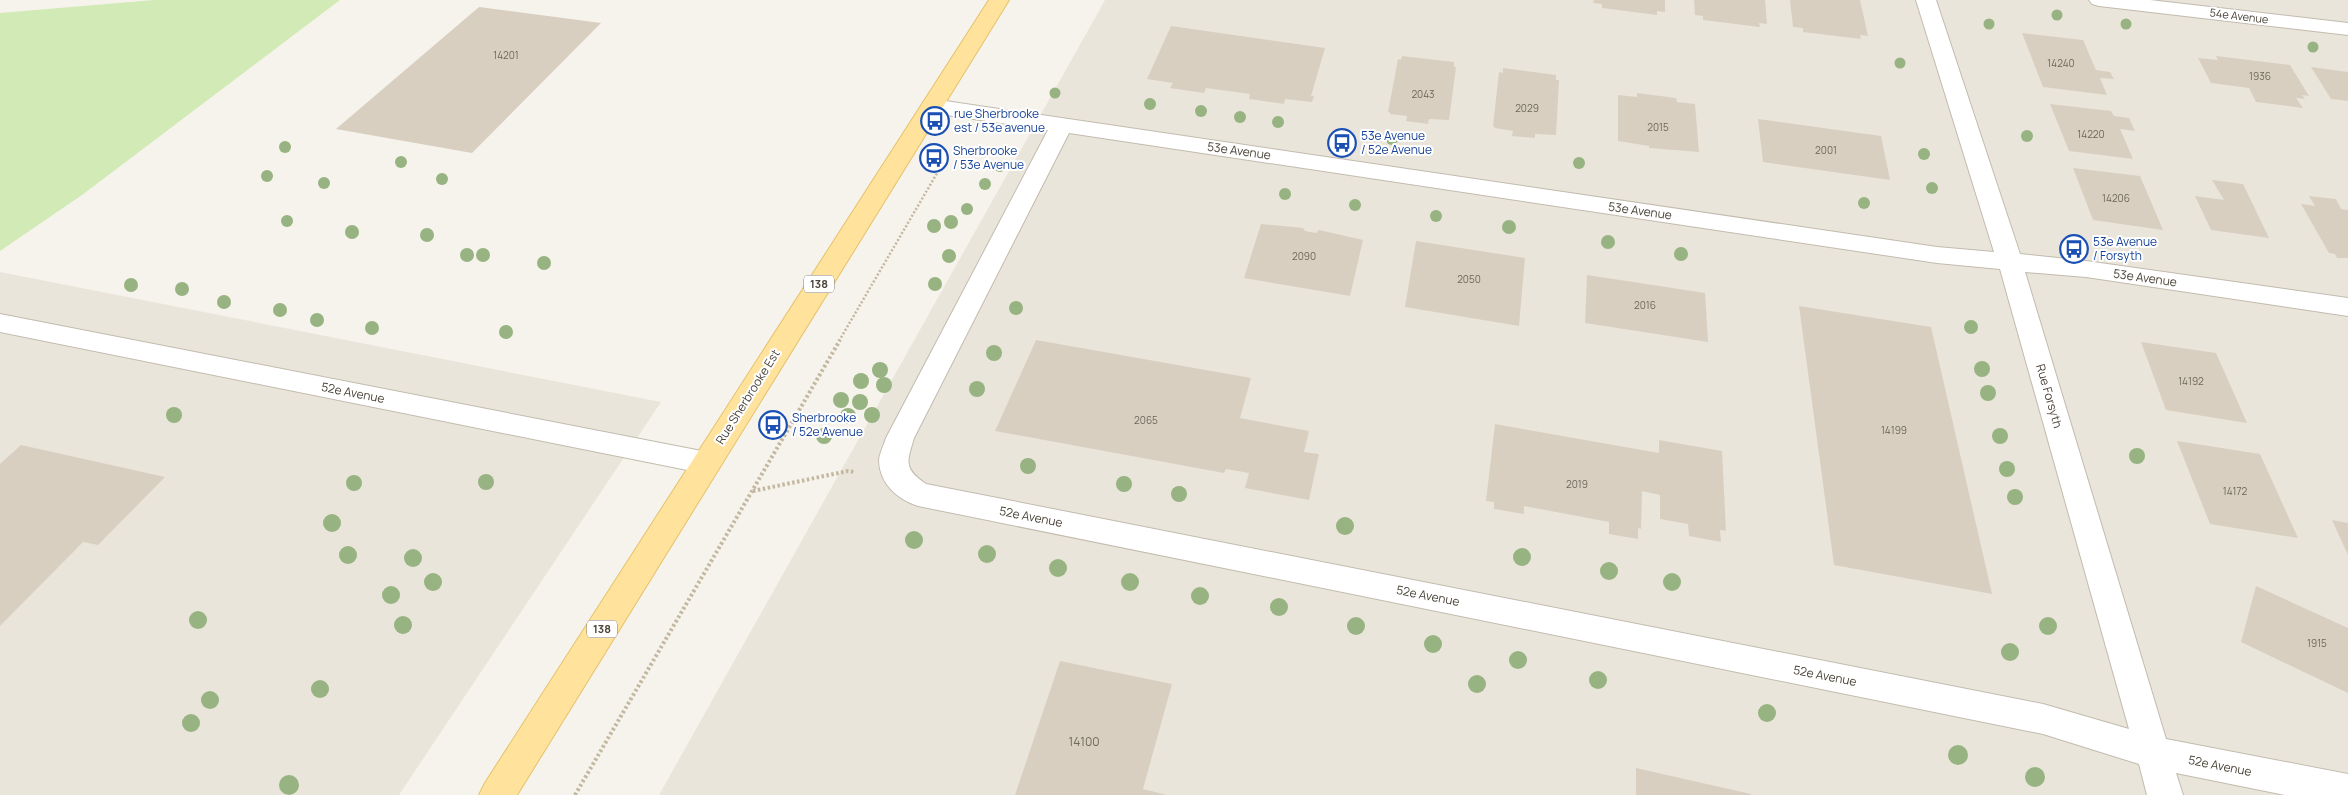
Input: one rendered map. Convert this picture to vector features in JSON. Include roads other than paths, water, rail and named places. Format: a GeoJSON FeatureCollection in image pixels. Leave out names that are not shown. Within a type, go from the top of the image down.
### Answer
{"type":"FeatureCollection","features":[{"type":"Feature","properties":{"kind":"main road","name":"Rue Sherbrooke Est"},"geometry":{"type":"LineString","coordinates":[[497,795],[999,0]]}},
{"type":"Feature","properties":{"kind":"street","name":"Rue Forsyth"},"geometry":{"type":"LineString","coordinates":[[1926,0],[2010,262],[2164,795]]}},
{"type":"Feature","properties":{"kind":"street","name":"54e Avenue"},"geometry":{"type":"LineString","coordinates":[[2099,0],[2348,29]]}},
{"type":"Feature","properties":{"kind":"street","name":"53e Avenue"},"geometry":{"type":"LineString","coordinates":[[932,106],[1937,255],[2086,269],[2348,307]]}},
{"type":"Feature","properties":{"kind":"street","name":"52e Avenue"},"geometry":{"type":"LineString","coordinates":[[1062,125],[900,438],[893,460],[899,481],[918,494],[2043,719],[2152,752],[2348,791]]}},
{"type":"Feature","properties":{"kind":"street","name":"52e Avenue"},"geometry":{"type":"LineString","coordinates":[[0,323],[707,463]]}},
{"type":"Feature","properties":{"kind":"place","name":"rue Sherbrooke est / 53e avenue"},"geometry":{"type":"Point","coordinates":[935,121]}},
{"type":"Feature","properties":{"kind":"place","name":"53e Avenue / 52e Avenue"},"geometry":{"type":"Point","coordinates":[1342,143]}},
{"type":"Feature","properties":{"kind":"place","name":"Sherbrooke / 53e Avenue"},"geometry":{"type":"Point","coordinates":[934,158]}},
{"type":"Feature","properties":{"kind":"place","name":"53e Avenue / Forsyth"},"geometry":{"type":"Point","coordinates":[2074,249]}},
{"type":"Feature","properties":{"kind":"place","name":"Sherbrooke / 52e Avenue"},"geometry":{"type":"Point","coordinates":[773,425]}}]}
